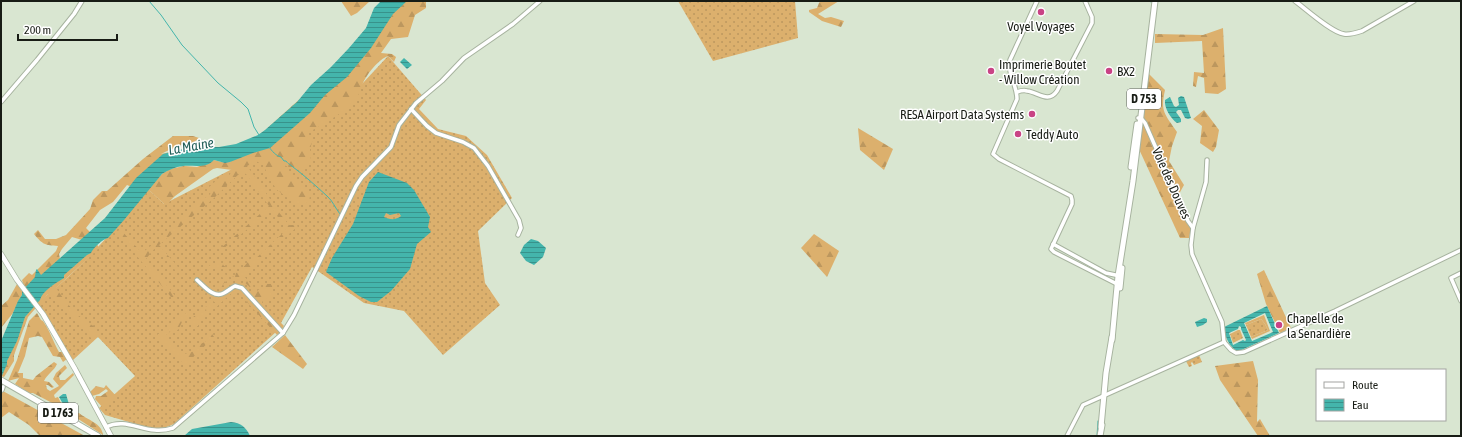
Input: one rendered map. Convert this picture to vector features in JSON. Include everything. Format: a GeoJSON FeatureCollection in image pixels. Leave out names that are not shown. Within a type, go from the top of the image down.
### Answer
{"type":"FeatureCollection","features":[{"type":"Feature","properties":{"kind":"main road","name":"D 753"},"geometry":{"type":"LineString","coordinates":[[1100,436],[1119,276],[1155,1]]}},
{"type":"Feature","properties":{"kind":"main road","name":"D 753"},"geometry":{"type":"LineString","coordinates":[[1112,340],[1119,276]]}},
{"type":"Feature","properties":{"kind":"main road","name":"D 1763"},"geometry":{"type":"LineString","coordinates":[[1,380],[98,436]]}},
{"type":"Feature","properties":{"kind":"street"},"geometry":{"type":"LineString","coordinates":[[1,102],[29,71],[82,1]]}},
{"type":"Feature","properties":{"kind":"street"},"geometry":{"type":"LineString","coordinates":[[106,428],[120,424],[147,432],[156,433],[164,432],[173,428],[283,333],[294,315],[356,186],[362,177],[391,147],[399,125],[411,109],[446,77],[460,61],[513,24],[540,1]]}},
{"type":"Feature","properties":{"kind":"street"},"geometry":{"type":"LineString","coordinates":[[1038,1],[1009,64],[1017,92],[1016,102],[993,154],[999,160],[1071,196],[1072,204],[1051,249],[1054,252],[1117,284]]}},
{"type":"Feature","properties":{"kind":"street"},"geometry":{"type":"LineString","coordinates":[[1017,92],[1028,91],[1048,98],[1053,96],[1058,91],[1092,24],[1092,17],[1085,1]]}},
{"type":"Feature","properties":{"kind":"street"},"geometry":{"type":"LineString","coordinates":[[1295,1],[1333,30],[1345,35],[1355,34],[1362,31],[1414,1]]}},
{"type":"Feature","properties":{"kind":"street"},"geometry":{"type":"LineString","coordinates":[[411,109],[436,133],[463,142],[474,148],[488,166],[519,220],[521,228],[518,235]]}},
{"type":"Feature","properties":{"kind":"street","name":"Voie des Douves"},"geometry":{"type":"LineString","coordinates":[[1139,118],[1146,123],[1188,221],[1193,228],[1191,245],[1192,254],[1222,322],[1224,342]]}},
{"type":"Feature","properties":{"kind":"street"},"geometry":{"type":"LineString","coordinates":[[1193,228],[1204,192],[1207,160]]}},
{"type":"Feature","properties":{"kind":"street"},"geometry":{"type":"LineString","coordinates":[[1053,244],[1106,273],[1119,276]]}},
{"type":"Feature","properties":{"kind":"street"},"geometry":{"type":"LineString","coordinates":[[1067,436],[1083,405],[1224,342],[1236,353],[1244,352],[1335,311],[1461,250]]}},
{"type":"Feature","properties":{"kind":"street"},"geometry":{"type":"LineString","coordinates":[[1,254],[23,288],[37,306],[74,369],[110,436]]}},
{"type":"Feature","properties":{"kind":"street"},"geometry":{"type":"LineString","coordinates":[[1461,273],[1451,278],[1461,301]]}},
{"type":"Feature","properties":{"kind":"street"},"geometry":{"type":"LineString","coordinates":[[197,280],[206,289],[216,294],[222,294],[235,286],[242,288],[283,333]]}},
{"type":"Feature","properties":{"kind":"green space"},"geometry":{"type":"Polygon","coordinates":[[[341,1],[370,1],[357,13],[351,16],[341,1]]]}},
{"type":"Feature","properties":{"kind":"green space"},"geometry":{"type":"Polygon","coordinates":[[[404,1],[426,1],[426,8],[415,15],[408,37],[391,39],[381,53],[392,54],[396,57],[394,62],[388,56],[381,60],[367,75],[354,102],[337,115],[306,134],[313,139],[310,149],[311,162],[302,171],[283,165],[283,169],[310,195],[309,202],[298,206],[276,189],[263,165],[256,161],[247,166],[289,225],[298,226],[243,275],[257,291],[267,284],[272,284],[273,290],[270,298],[263,300],[262,303],[284,326],[282,329],[250,294],[253,290],[241,279],[238,282],[235,277],[236,273],[239,272],[248,262],[252,262],[283,233],[286,228],[272,209],[223,249],[221,248],[269,206],[246,174],[241,172],[214,198],[159,245],[178,267],[175,270],[158,247],[153,250],[146,259],[179,301],[176,303],[117,232],[120,229],[142,253],[166,234],[202,199],[209,196],[211,192],[208,192],[207,189],[220,177],[229,176],[232,170],[217,168],[213,169],[175,196],[167,204],[164,204],[148,189],[162,174],[170,169],[184,166],[197,167],[214,160],[225,163],[230,162],[385,22],[404,1]]]}},
{"type":"Feature","properties":{"kind":"green space"},"geometry":{"type":"Polygon","coordinates":[[[678,1],[795,1],[798,38],[713,61],[678,1]]]}},
{"type":"Feature","properties":{"kind":"green space"},"geometry":{"type":"Polygon","coordinates":[[[821,1],[839,1],[818,14],[825,18],[831,17],[844,21],[841,27],[822,21],[809,12],[809,10],[817,8],[821,1]]]}},
{"type":"Feature","properties":{"kind":"green space"},"geometry":{"type":"Polygon","coordinates":[[[1223,28],[1226,89],[1218,94],[1205,93],[1204,78],[1198,76],[1196,87],[1193,86],[1194,72],[1204,73],[1202,41],[1155,43],[1155,34],[1203,35],[1223,28]]]}},
{"type":"Feature","properties":{"kind":"green space"},"geometry":{"type":"Polygon","coordinates":[[[388,56],[426,100],[419,109],[438,129],[466,136],[487,155],[512,198],[478,231],[485,283],[500,305],[443,355],[404,311],[364,303],[312,267],[276,332],[174,424],[164,428],[153,429],[105,415],[99,408],[135,376],[98,337],[73,360],[37,303],[53,291],[82,264],[148,189],[164,204],[308,130],[362,84],[388,56]]]}},
{"type":"Feature","properties":{"kind":"green space"},"geometry":{"type":"Polygon","coordinates":[[[1148,73],[1165,90],[1163,108],[1169,121],[1177,132],[1169,161],[1184,185],[1179,194],[1191,228],[1189,238],[1180,238],[1138,147],[1148,73]]]}},
{"type":"Feature","properties":{"kind":"green space"},"geometry":{"type":"Polygon","coordinates":[[[1204,110],[1219,130],[1216,147],[1213,152],[1200,143],[1202,126],[1193,119],[1204,110]]]}},
{"type":"Feature","properties":{"kind":"green space"},"geometry":{"type":"Polygon","coordinates":[[[858,128],[893,149],[884,170],[860,150],[858,128]]]}},
{"type":"Feature","properties":{"kind":"green space"},"geometry":{"type":"Polygon","coordinates":[[[173,136],[193,136],[199,138],[193,143],[182,143],[180,147],[171,149],[161,154],[184,149],[184,152],[132,187],[127,185],[113,202],[100,210],[86,228],[91,233],[82,240],[72,237],[59,254],[60,259],[32,288],[24,286],[22,280],[29,273],[32,275],[56,251],[58,246],[44,244],[34,234],[38,230],[45,239],[56,239],[66,235],[90,209],[93,200],[102,191],[107,191],[143,159],[173,136]]]}},
{"type":"Feature","properties":{"kind":"green space"},"geometry":{"type":"Polygon","coordinates":[[[814,234],[839,251],[827,277],[801,248],[814,234]]]}},
{"type":"Feature","properties":{"kind":"green space"},"geometry":{"type":"Polygon","coordinates":[[[97,244],[99,248],[56,288],[73,310],[95,327],[95,335],[91,338],[51,293],[47,295],[28,317],[14,355],[14,361],[4,377],[1,376],[22,320],[37,298],[97,244]]]}},
{"type":"Feature","properties":{"kind":"green space"},"geometry":{"type":"Polygon","coordinates":[[[222,263],[228,268],[227,271],[234,277],[233,279],[226,271],[224,273],[228,278],[227,281],[223,284],[224,287],[219,289],[218,288],[225,279],[219,275],[224,271],[222,267],[213,268],[203,280],[202,279],[203,275],[208,273],[209,266],[212,264],[215,265],[222,263]]]}},
{"type":"Feature","properties":{"kind":"green space"},"geometry":{"type":"Polygon","coordinates":[[[1264,270],[1291,328],[1280,333],[1266,304],[1257,274],[1264,270]]]}},
{"type":"Feature","properties":{"kind":"green space"},"geometry":{"type":"Polygon","coordinates":[[[17,284],[22,291],[22,295],[13,313],[1,328],[1,306],[8,300],[17,284]]]}},
{"type":"Feature","properties":{"kind":"green space"},"geometry":{"type":"Polygon","coordinates":[[[231,290],[240,290],[280,332],[277,335],[237,291],[234,291],[214,309],[211,308],[209,312],[199,319],[198,326],[195,326],[190,320],[194,316],[207,310],[204,309],[208,304],[213,306],[216,303],[213,301],[216,296],[220,298],[231,290]]]}},
{"type":"Feature","properties":{"kind":"green space"},"geometry":{"type":"Polygon","coordinates":[[[189,312],[187,320],[182,322],[178,330],[173,329],[164,337],[181,355],[195,351],[200,344],[205,342],[207,339],[205,337],[208,333],[212,334],[214,337],[185,365],[156,336],[189,312]]]}},
{"type":"Feature","properties":{"kind":"green space"},"geometry":{"type":"Polygon","coordinates":[[[37,313],[48,329],[59,352],[62,352],[67,359],[63,362],[60,357],[53,356],[42,337],[38,336],[29,338],[25,356],[18,373],[23,373],[23,378],[33,380],[54,362],[57,364],[44,381],[49,382],[54,387],[52,388],[46,385],[47,389],[50,391],[59,386],[53,379],[56,373],[65,365],[67,368],[59,376],[60,380],[65,380],[73,373],[74,375],[54,395],[55,398],[58,397],[61,403],[74,414],[79,413],[100,427],[103,435],[58,406],[33,393],[29,393],[15,384],[19,378],[8,381],[17,360],[29,321],[37,313]]]}},
{"type":"Feature","properties":{"kind":"green space"},"geometry":{"type":"Polygon","coordinates":[[[1264,315],[1270,331],[1252,339],[1251,337],[1268,330],[1261,319],[1246,325],[1245,323],[1264,315]]]}},
{"type":"Feature","properties":{"kind":"green space"},"geometry":{"type":"Polygon","coordinates":[[[1261,319],[1268,330],[1251,337],[1246,325],[1261,319]]]}},
{"type":"Feature","properties":{"kind":"green space"},"geometry":{"type":"Polygon","coordinates":[[[1240,330],[1243,338],[1233,343],[1230,334],[1240,330]]]}},
{"type":"Feature","properties":{"kind":"green space"},"geometry":{"type":"Polygon","coordinates":[[[285,335],[307,364],[303,369],[272,347],[285,335]]]}},
{"type":"Feature","properties":{"kind":"green space"},"geometry":{"type":"Polygon","coordinates":[[[1199,355],[1202,362],[1194,365],[1192,362],[1192,366],[1189,367],[1186,361],[1199,355]]]}},
{"type":"Feature","properties":{"kind":"green space"},"geometry":{"type":"Polygon","coordinates":[[[1253,361],[1258,380],[1257,422],[1260,419],[1270,436],[1258,436],[1220,380],[1215,366],[1253,361]]]}},
{"type":"Feature","properties":{"kind":"green space"},"geometry":{"type":"Polygon","coordinates":[[[106,385],[117,397],[103,408],[95,399],[96,396],[101,396],[108,391],[106,389],[99,394],[92,396],[90,392],[96,386],[104,388],[106,385]]]}},
{"type":"Feature","properties":{"kind":"green space"},"geometry":{"type":"Polygon","coordinates":[[[1,390],[85,436],[40,436],[29,425],[9,412],[1,418],[1,390]]]}},
{"type":"Feature","properties":{"kind":"water"},"geometry":{"type":"Polygon","coordinates":[[[381,1],[407,1],[393,14],[371,48],[347,77],[325,95],[310,113],[270,148],[230,162],[225,163],[214,160],[207,165],[177,167],[162,174],[108,238],[98,244],[91,253],[64,275],[64,278],[43,293],[40,300],[25,317],[17,341],[7,361],[1,378],[1,341],[22,295],[22,291],[35,277],[37,269],[41,275],[105,218],[136,178],[163,154],[191,147],[219,147],[236,144],[258,135],[265,130],[297,102],[311,85],[349,48],[366,28],[374,8],[381,1]]]}},
{"type":"Feature","properties":{"kind":"water"},"geometry":{"type":"Polygon","coordinates":[[[404,58],[412,65],[407,69],[400,62],[404,58]]]}},
{"type":"Feature","properties":{"kind":"water"},"geometry":{"type":"Polygon","coordinates":[[[1181,96],[1184,97],[1191,118],[1185,118],[1181,110],[1178,110],[1176,112],[1181,119],[1181,122],[1177,123],[1168,113],[1165,100],[1170,97],[1174,106],[1176,107],[1179,105],[1178,98],[1181,96]]]}},
{"type":"Feature","properties":{"kind":"water"},"geometry":{"type":"Polygon","coordinates":[[[378,172],[407,183],[414,190],[430,217],[428,227],[431,232],[417,244],[410,269],[391,291],[377,302],[371,302],[359,296],[326,272],[332,258],[353,224],[369,182],[378,172]],[[386,213],[384,217],[393,219],[401,216],[399,213],[390,215],[386,213]]]}},
{"type":"Feature","properties":{"kind":"water"},"geometry":{"type":"Polygon","coordinates":[[[531,239],[538,241],[546,248],[543,257],[534,265],[526,261],[520,253],[524,245],[531,239]]]}},
{"type":"Feature","properties":{"kind":"water"},"geometry":{"type":"Polygon","coordinates":[[[1267,306],[1279,333],[1237,352],[1228,341],[1225,335],[1224,327],[1267,306]],[[1265,313],[1244,323],[1252,341],[1273,332],[1265,313]],[[1239,326],[1238,329],[1229,333],[1233,345],[1246,340],[1241,327],[1239,326]]]}},
{"type":"Feature","properties":{"kind":"water"},"geometry":{"type":"Polygon","coordinates":[[[1204,318],[1207,319],[1207,322],[1197,327],[1195,322],[1204,318]]]}},
{"type":"Feature","properties":{"kind":"water"},"geometry":{"type":"Polygon","coordinates":[[[66,394],[70,408],[62,402],[59,397],[66,394]]]}},
{"type":"Feature","properties":{"kind":"water"},"geometry":{"type":"Polygon","coordinates":[[[231,422],[238,423],[243,426],[250,436],[184,436],[192,429],[231,422]]]}},
{"type":"Feature","properties":{"kind":"waterway"},"geometry":{"type":"LineString","coordinates":[[149,1],[161,15],[182,45],[218,83],[248,109],[254,127],[259,135]]}},
{"type":"Feature","properties":{"kind":"waterway"},"geometry":{"type":"LineString","coordinates":[[269,147],[273,152],[306,177],[327,196],[340,214]]}},
{"type":"Feature","properties":{"kind":"waterway"},"geometry":{"type":"LineString","coordinates":[[1097,436],[1098,421]]}},
{"type":"Feature","properties":{"kind":"place","name":"Voyel Voyages"},"geometry":{"type":"Point","coordinates":[1041,12]}},
{"type":"Feature","properties":{"kind":"place","name":"Imprimerie Boutet - Willow Création"},"geometry":{"type":"Point","coordinates":[991,71]}},
{"type":"Feature","properties":{"kind":"place","name":"BX2"},"geometry":{"type":"Point","coordinates":[1109,71]}},
{"type":"Feature","properties":{"kind":"place","name":"RESA Airport Data Systems"},"geometry":{"type":"Point","coordinates":[1032,114]}},
{"type":"Feature","properties":{"kind":"place","name":"Teddy Auto"},"geometry":{"type":"Point","coordinates":[1018,134]}},
{"type":"Feature","properties":{"kind":"place","name":"Chapelle de la Senardière"},"geometry":{"type":"Point","coordinates":[1279,325]}},
{"type":"Feature","properties":{"kind":"water label","name":"La Maine"},"geometry":{"type":"Point","coordinates":[191,146]}}]}
